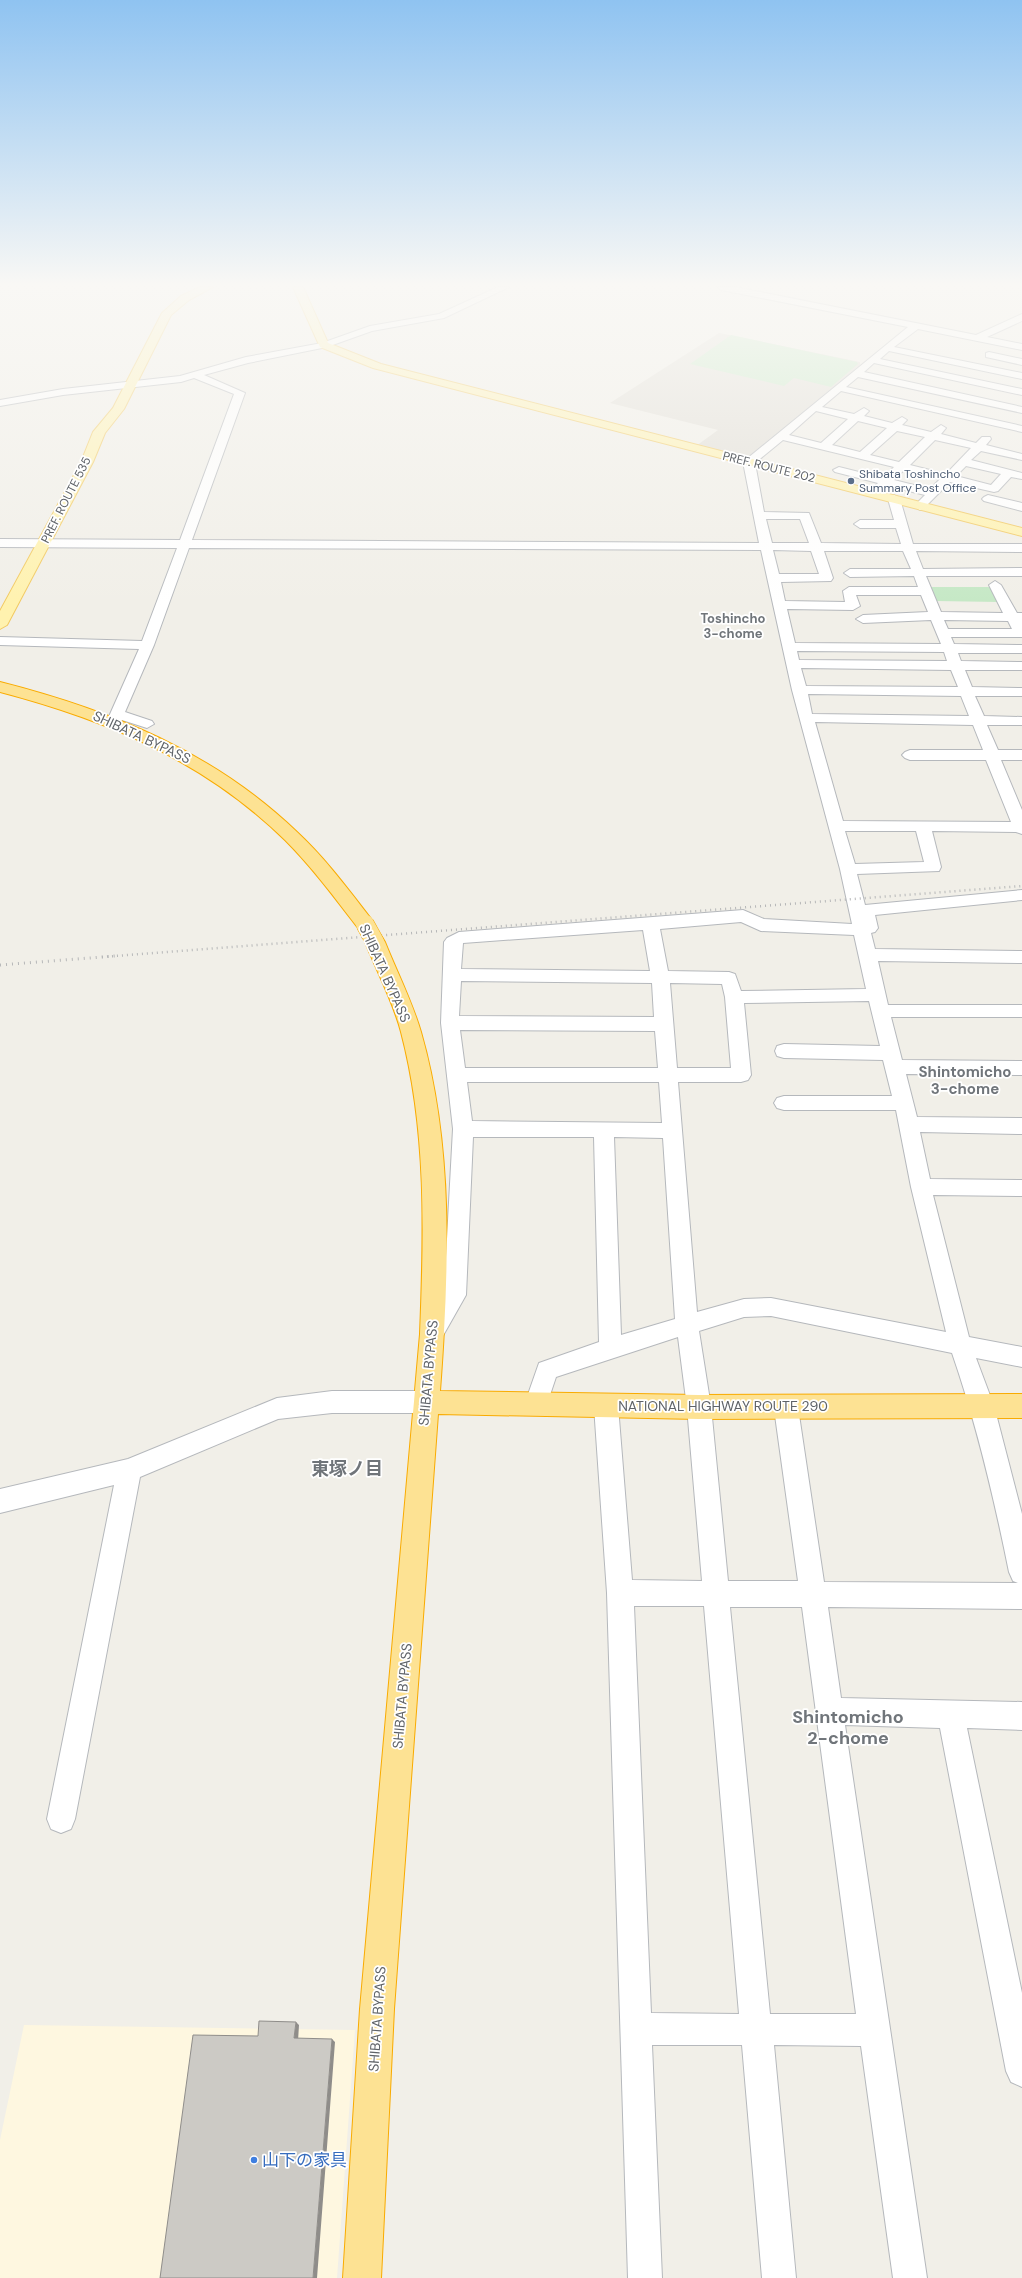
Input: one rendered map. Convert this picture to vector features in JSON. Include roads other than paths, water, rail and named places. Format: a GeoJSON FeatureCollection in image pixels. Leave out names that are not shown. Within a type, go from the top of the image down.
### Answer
{"type":"FeatureCollection","features":[{"type":"Feature","properties":{"kind":"highway","name":"SHIBATA BYPASS"},"geometry":{"type":"LineString","coordinates":[[0,687],[45,697],[116,718],[211,771],[257,804],[306,849],[336,884],[370,933],[400,1000],[411,1031],[420,1067],[430,1126],[435,1254],[432,1334],[425,1402],[377,2009],[362,2278]]}},
{"type":"Feature","properties":{"kind":"highway","name":"NATIONAL HIGHWAY ROUTE 290"},"geometry":{"type":"LineString","coordinates":[[425,1402],[786,1408],[1022,1406]]}},
{"type":"Feature","properties":{"kind":"main road","name":"PREF. ROUTE 535"},"geometry":{"type":"LineString","coordinates":[[0,625],[87,462],[99,432],[118,409],[126,393]]}},
{"type":"Feature","properties":{"kind":"main road","name":"PREF. ROUTE 202"},"geometry":{"type":"LineString","coordinates":[[483,393],[1022,532]]}},
{"type":"Feature","properties":{"kind":"street"},"geometry":{"type":"LineString","coordinates":[[0,404],[56,393]]}},
{"type":"Feature","properties":{"kind":"street"},"geometry":{"type":"LineString","coordinates":[[147,724],[116,718],[147,645],[240,393]]}},
{"type":"Feature","properties":{"kind":"street"},"geometry":{"type":"LineString","coordinates":[[833,393],[749,462],[759,515],[799,690],[848,869],[878,1003],[909,1124],[921,1187],[960,1344],[1013,1493],[1022,1572]]}},
{"type":"Feature","properties":{"kind":"street"},"geometry":{"type":"LineString","coordinates":[[863,393],[1018,428],[1022,418]]}},
{"type":"Feature","properties":{"kind":"street"},"geometry":{"type":"LineString","coordinates":[[931,408],[948,393]]}},
{"type":"Feature","properties":{"kind":"street"},"geometry":{"type":"LineString","coordinates":[[949,393],[1022,410]]}},
{"type":"Feature","properties":{"kind":"street"},"geometry":{"type":"LineString","coordinates":[[823,447],[880,397]]}},
{"type":"Feature","properties":{"kind":"street"},"geometry":{"type":"LineString","coordinates":[[862,456],[917,405]]}},
{"type":"Feature","properties":{"kind":"street"},"geometry":{"type":"LineString","coordinates":[[815,408],[1022,456]]}},
{"type":"Feature","properties":{"kind":"street"},"geometry":{"type":"LineString","coordinates":[[873,494],[955,414]]}},
{"type":"Feature","properties":{"kind":"street"},"geometry":{"type":"LineString","coordinates":[[920,506],[1000,424]]}},
{"type":"Feature","properties":{"kind":"street"},"geometry":{"type":"LineString","coordinates":[[782,436],[994,489],[1008,473]]}},
{"type":"Feature","properties":{"kind":"street"},"geometry":{"type":"LineString","coordinates":[[964,462],[1022,476]]}},
{"type":"Feature","properties":{"kind":"street"},"geometry":{"type":"LineString","coordinates":[[839,470],[932,493]]}},
{"type":"Feature","properties":{"kind":"street"},"geometry":{"type":"LineString","coordinates":[[835,826],[1021,828],[908,547],[900,524],[894,499]]}},
{"type":"Feature","properties":{"kind":"street"},"geometry":{"type":"LineString","coordinates":[[988,499],[1022,507]]}},
{"type":"Feature","properties":{"kind":"street"},"geometry":{"type":"LineString","coordinates":[[759,515],[805,516],[827,578],[774,578]]}},
{"type":"Feature","properties":{"kind":"street"},"geometry":{"type":"LineString","coordinates":[[859,522],[900,524]]}},
{"type":"Feature","properties":{"kind":"street"},"geometry":{"type":"LineString","coordinates":[[0,543],[1018,547],[1022,560]]}},
{"type":"Feature","properties":{"kind":"street"},"geometry":{"type":"LineString","coordinates":[[874,547],[883,573]]}},
{"type":"Feature","properties":{"kind":"street"},"geometry":{"type":"LineString","coordinates":[[947,547],[960,579]]}},
{"type":"Feature","properties":{"kind":"street"},"geometry":{"type":"LineString","coordinates":[[780,605],[853,606],[849,591],[890,591],[922,583],[1022,572]]}},
{"type":"Feature","properties":{"kind":"street"},"geometry":{"type":"LineString","coordinates":[[850,573],[883,573],[922,583]]}},
{"type":"Feature","properties":{"kind":"street"},"geometry":{"type":"LineString","coordinates":[[960,579],[995,585],[1022,585]]}},
{"type":"Feature","properties":{"kind":"street"},"geometry":{"type":"LineString","coordinates":[[943,633],[1021,633],[1017,617],[1010,600],[995,585]]}},
{"type":"Feature","properties":{"kind":"street"},"geometry":{"type":"LineString","coordinates":[[890,591],[900,619]]}},
{"type":"Feature","properties":{"kind":"street"},"geometry":{"type":"LineString","coordinates":[[863,619],[900,619],[936,616],[1017,617]]}},
{"type":"Feature","properties":{"kind":"street"},"geometry":{"type":"LineString","coordinates":[[0,641],[147,645]]}},
{"type":"Feature","properties":{"kind":"street"},"geometry":{"type":"LineString","coordinates":[[789,647],[1022,649]]}},
{"type":"Feature","properties":{"kind":"street"},"geometry":{"type":"LineString","coordinates":[[793,664],[1022,666]]}},
{"type":"Feature","properties":{"kind":"street"},"geometry":{"type":"LineString","coordinates":[[799,690],[1022,692]]}},
{"type":"Feature","properties":{"kind":"street"},"geometry":{"type":"LineString","coordinates":[[806,718],[1022,721]]}},
{"type":"Feature","properties":{"kind":"street"},"geometry":{"type":"LineString","coordinates":[[910,755],[1022,755]]}},
{"type":"Feature","properties":{"kind":"street"},"geometry":{"type":"LineString","coordinates":[[848,869],[933,867],[923,826]]}},
{"type":"Feature","properties":{"kind":"street"},"geometry":{"type":"LineString","coordinates":[[432,1334],[455,1295],[463,1129],[450,1023],[453,975],[453,942],[459,938],[743,916],[761,925],[861,930],[869,928],[866,910],[1022,895]]}},
{"type":"Feature","properties":{"kind":"street"},"geometry":{"type":"LineString","coordinates":[[651,924],[660,976],[687,1324],[699,1407],[758,2028],[780,2278]]}},
{"type":"Feature","properties":{"kind":"street"},"geometry":{"type":"LineString","coordinates":[[868,955],[1022,957]]}},
{"type":"Feature","properties":{"kind":"street"},"geometry":{"type":"LineString","coordinates":[[453,975],[660,976],[729,978],[734,997],[741,1075],[456,1075]]}},
{"type":"Feature","properties":{"kind":"street"},"geometry":{"type":"LineString","coordinates":[[734,997],[1022,1011]]}},
{"type":"Feature","properties":{"kind":"street"},"geometry":{"type":"LineString","coordinates":[[450,1023],[664,1024]]}},
{"type":"Feature","properties":{"kind":"street"},"geometry":{"type":"LineString","coordinates":[[784,1051],[892,1060],[1022,1068]]}},
{"type":"Feature","properties":{"kind":"street"},"geometry":{"type":"LineString","coordinates":[[784,1103],[903,1103]]}},
{"type":"Feature","properties":{"kind":"street"},"geometry":{"type":"LineString","coordinates":[[909,1124],[1022,1126]]}},
{"type":"Feature","properties":{"kind":"street"},"geometry":{"type":"LineString","coordinates":[[463,1129],[604,1129],[673,1131]]}},
{"type":"Feature","properties":{"kind":"street"},"geometry":{"type":"LineString","coordinates":[[604,1129],[610,1348]]}},
{"type":"Feature","properties":{"kind":"street"},"geometry":{"type":"LineString","coordinates":[[921,1187],[1022,1188]]}},
{"type":"Feature","properties":{"kind":"street"},"geometry":{"type":"LineString","coordinates":[[537,1403],[547,1370],[610,1348],[744,1308],[771,1307],[1022,1357]]}},
{"type":"Feature","properties":{"kind":"street"},"geometry":{"type":"LineString","coordinates":[[0,1501],[129,1470],[277,1409],[332,1402],[425,1402]]}},
{"type":"Feature","properties":{"kind":"street"},"geometry":{"type":"LineString","coordinates":[[606,1406],[620,1593],[645,2278]]}},
{"type":"Feature","properties":{"kind":"street"},"geometry":{"type":"LineString","coordinates":[[786,1408],[831,1711],[873,2030],[910,2278]]}},
{"type":"Feature","properties":{"kind":"street"},"geometry":{"type":"LineString","coordinates":[[61,1819],[129,1470]]}},
{"type":"Feature","properties":{"kind":"street"},"geometry":{"type":"LineString","coordinates":[[620,1593],[814,1593],[1022,1596]]}},
{"type":"Feature","properties":{"kind":"street"},"geometry":{"type":"LineString","coordinates":[[831,1711],[1022,1716]]}},
{"type":"Feature","properties":{"kind":"street"},"geometry":{"type":"LineString","coordinates":[[951,1715],[1022,2071]]}},
{"type":"Feature","properties":{"kind":"street"},"geometry":{"type":"LineString","coordinates":[[636,2029],[758,2028],[873,2030]]}},
{"type":"Feature","properties":{"kind":"railway"},"geometry":{"type":"LineString","coordinates":[[102,957],[1022,886]]}},
{"type":"Feature","properties":{"kind":"railway"},"geometry":{"type":"LineString","coordinates":[[0,965],[115,956]]}},
{"type":"Feature","properties":{"kind":"place","name":"Shibata Toshincho Summary Post Office"},"geometry":{"type":"Point","coordinates":[851,481]}},
{"type":"Feature","properties":{"kind":"place","name":"山下の家具"},"geometry":{"type":"Point","coordinates":[254,2160]}},
{"type":"Feature","properties":{"kind":"district","name":"Toshincho 3-chome"},"geometry":{"type":"Point","coordinates":[733,626]}},
{"type":"Feature","properties":{"kind":"district","name":"Shintomicho 3-chome"},"geometry":{"type":"Point","coordinates":[965,1080]}},
{"type":"Feature","properties":{"kind":"district","name":"東塚ノ目"},"geometry":{"type":"Point","coordinates":[347,1469]}},
{"type":"Feature","properties":{"kind":"district","name":"Shintomicho 2-chome"},"geometry":{"type":"Point","coordinates":[848,1727]}}]}
